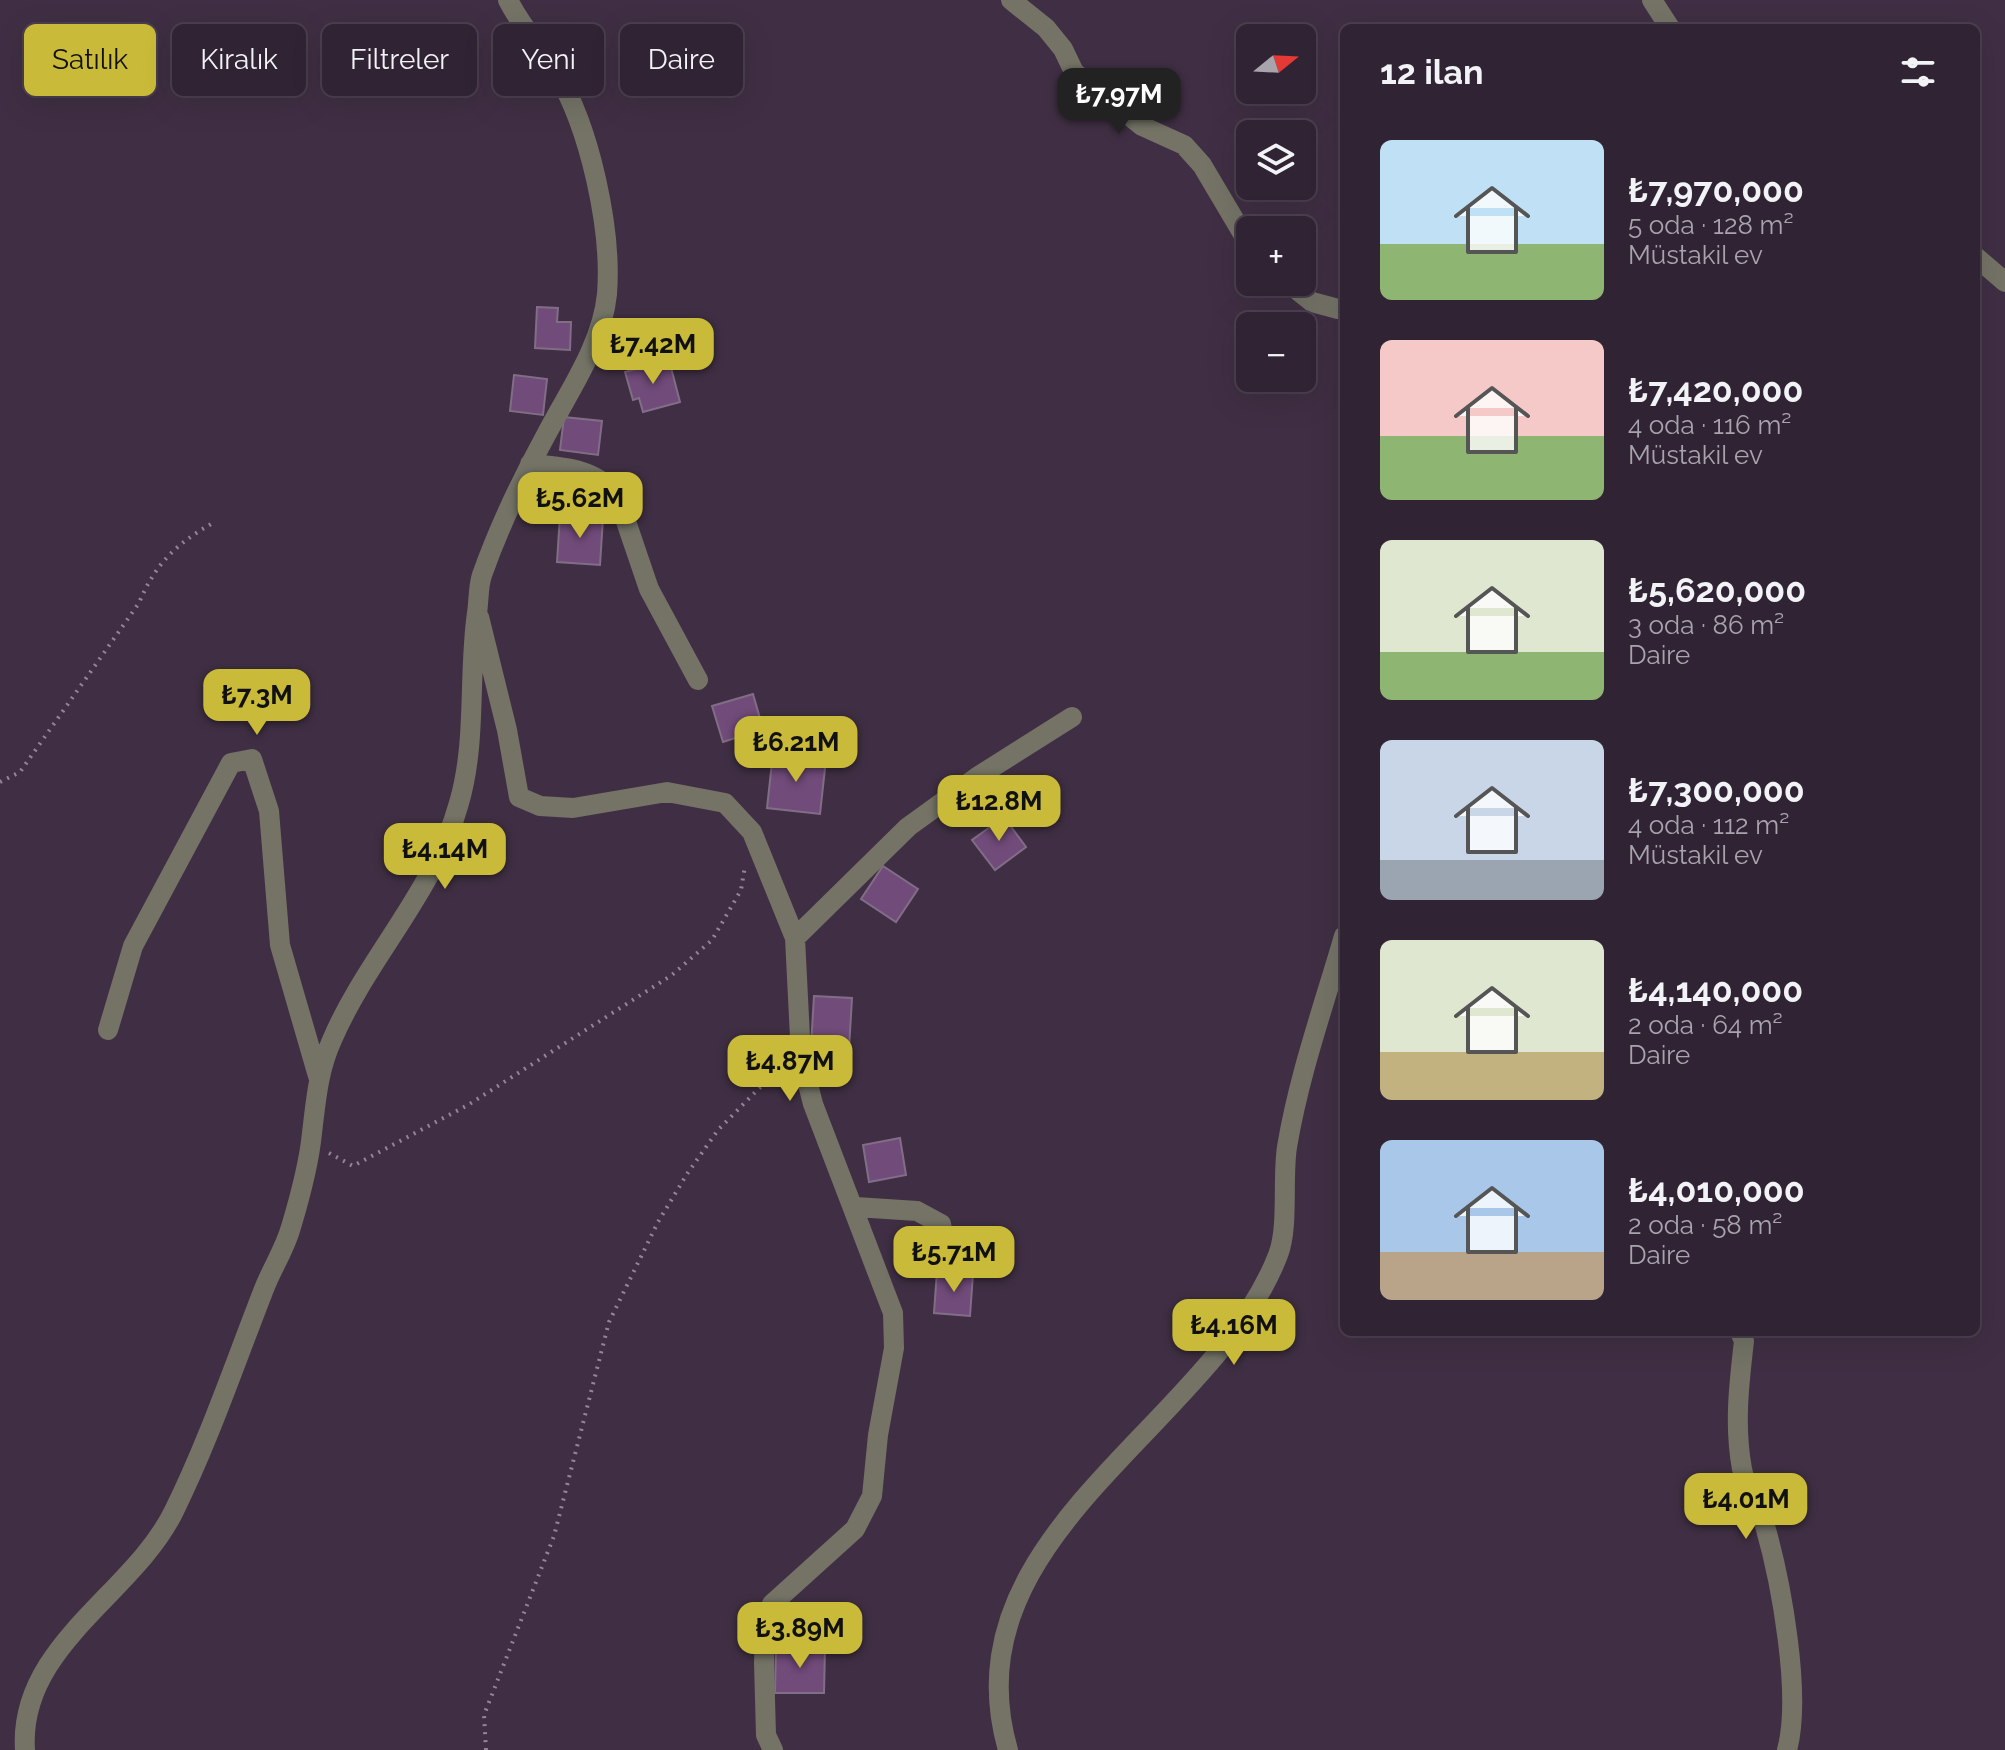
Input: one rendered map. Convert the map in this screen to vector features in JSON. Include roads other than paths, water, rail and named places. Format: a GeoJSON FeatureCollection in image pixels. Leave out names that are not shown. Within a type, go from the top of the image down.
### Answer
{"type":"FeatureCollection","features":[{"type":"Feature","properties":{"kind":"street"},"geometry":{"type":"LineString","coordinates":[[25,1750],[24,1729],[34,1695],[49,1665],[69,1637],[135,1566],[173,1513],[201,1453],[264,1289],[290,1234],[312,1137],[318,1076],[350,1003],[428,876],[451,830],[470,752],[471,646],[480,579],[530,464],[590,354],[603,319],[607,265],[598,183],[582,128],[556,73],[508,0]]}},
{"type":"Feature","properties":{"kind":"street"},"geometry":{"type":"LineString","coordinates":[[1011,0],[1046,28],[1063,49],[1074,72],[1142,126],[1184,145],[1202,165],[1236,222]]}},
{"type":"Feature","properties":{"kind":"street"},"geometry":{"type":"LineString","coordinates":[[1652,0],[1667,24]]}},
{"type":"Feature","properties":{"kind":"street"},"geometry":{"type":"LineString","coordinates":[[1980,260],[2005,282]]}},
{"type":"Feature","properties":{"kind":"street"},"geometry":{"type":"LineString","coordinates":[[1304,296],[1340,312]]}},
{"type":"Feature","properties":{"kind":"street"},"geometry":{"type":"LineString","coordinates":[[530,464],[584,472],[608,485],[617,495],[649,589],[698,680]]}},
{"type":"Feature","properties":{"kind":"street"},"geometry":{"type":"LineString","coordinates":[[477,609],[507,730],[519,797],[540,806],[573,808],[667,792],[725,803],[752,832],[795,938],[801,1057],[813,1104],[856,1207],[893,1313],[894,1348],[878,1435],[872,1496],[855,1529],[772,1604],[765,1632],[764,1663],[766,1735],[773,1750]]}},
{"type":"Feature","properties":{"kind":"street"},"geometry":{"type":"LineString","coordinates":[[795,938],[908,827],[977,777],[1072,717]]}},
{"type":"Feature","properties":{"kind":"street"},"geometry":{"type":"LineString","coordinates":[[108,1030],[133,946],[231,763],[252,759],[269,811],[280,945],[318,1076]]}},
{"type":"Feature","properties":{"kind":"street"},"geometry":{"type":"LineString","coordinates":[[1008,1750],[998,1716],[1001,1654],[1015,1609],[1037,1567],[1064,1519],[1238,1330],[1279,1253],[1287,1147],[1302,1079],[1340,950]]}},
{"type":"Feature","properties":{"kind":"street"},"geometry":{"type":"LineString","coordinates":[[856,1207],[917,1211],[941,1224],[946,1250]]}},
{"type":"Feature","properties":{"kind":"street"},"geometry":{"type":"LineString","coordinates":[[1742,1336],[1744,1341],[1736,1436],[1743,1474],[1764,1522],[1771,1551],[1788,1653],[1792,1683],[1787,1750]]}}]}
